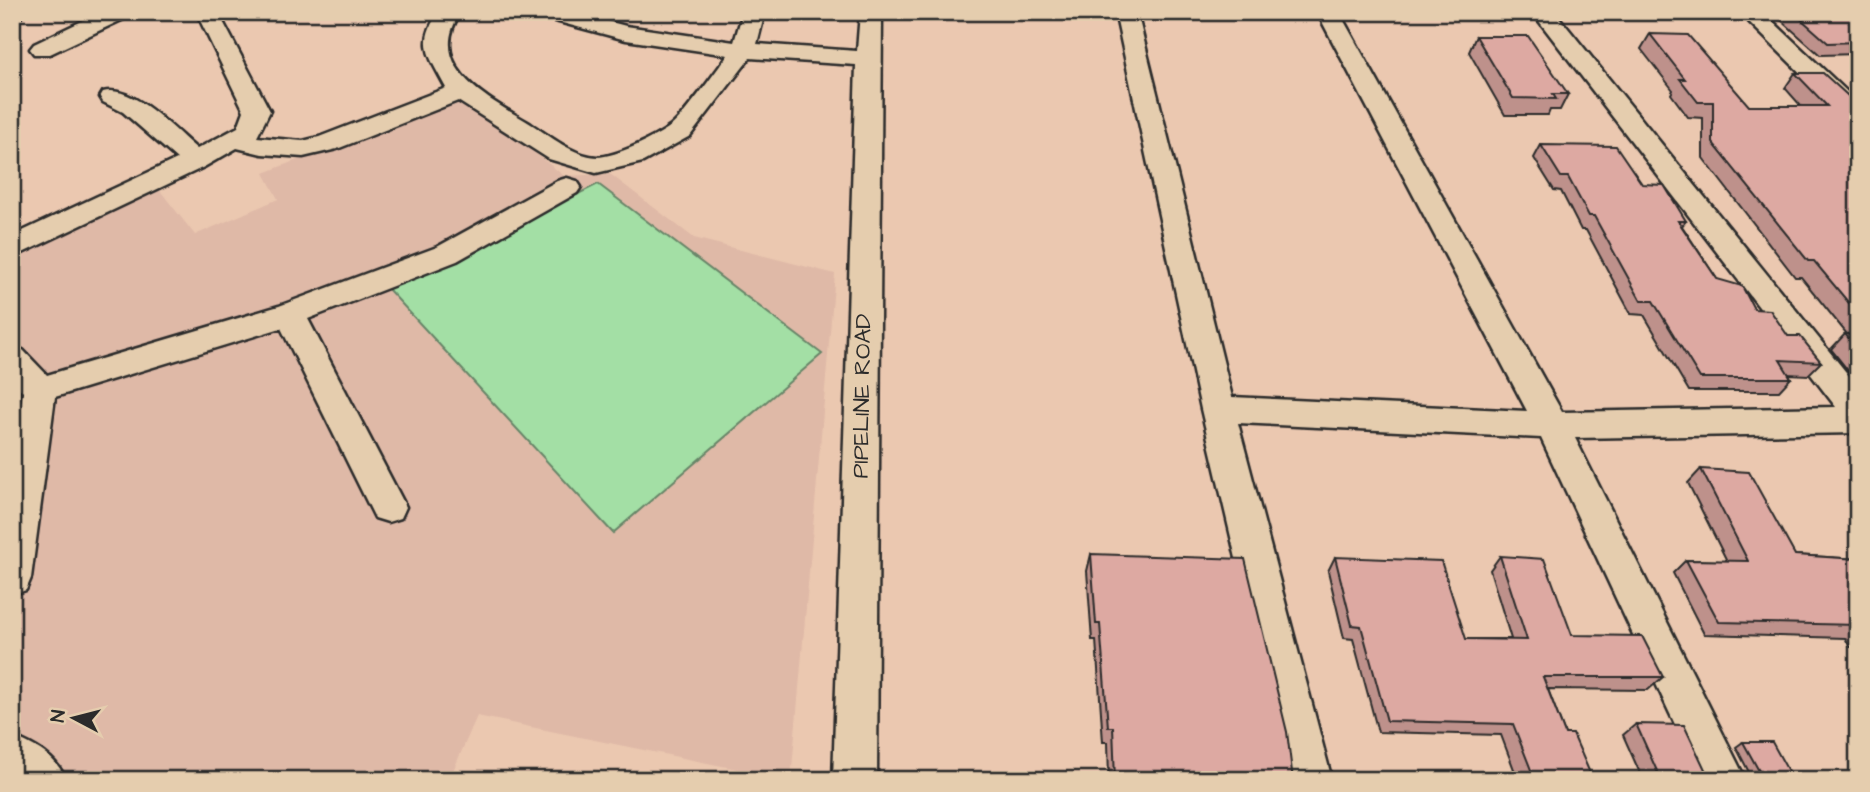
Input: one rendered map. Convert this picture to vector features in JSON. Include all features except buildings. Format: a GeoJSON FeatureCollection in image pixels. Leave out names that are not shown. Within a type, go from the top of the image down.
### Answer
{"type":"FeatureCollection","features":[{"type":"Feature","properties":{"kind":"street"},"geometry":{"type":"LineString","coordinates":[[42,49],[120,12]]}},
{"type":"Feature","properties":{"kind":"street"},"geometry":{"type":"LineString","coordinates":[[12,248],[195,161],[250,131],[257,111],[207,12]]}},
{"type":"Feature","properties":{"kind":"street"},"geometry":{"type":"LineString","coordinates":[[450,12],[439,28],[437,49],[460,91],[558,153],[596,165],[634,156],[681,131],[744,50],[754,12]]}},
{"type":"Feature","properties":{"kind":"street"},"geometry":{"type":"LineString","coordinates":[[548,12],[584,24],[650,37],[744,50],[868,59]]}},
{"type":"Feature","properties":{"kind":"street","name":"PIPELINE ROAD"},"geometry":{"type":"LineString","coordinates":[[855,780],[871,12]]}},
{"type":"Feature","properties":{"kind":"street"},"geometry":{"type":"LineString","coordinates":[[1126,12],[1218,409],[1310,780]]}},
{"type":"Feature","properties":{"kind":"street"},"geometry":{"type":"LineString","coordinates":[[1328,12],[1552,425],[1724,780]]}},
{"type":"Feature","properties":{"kind":"street"},"geometry":{"type":"LineString","coordinates":[[1543,12],[1858,411]]}},
{"type":"Feature","properties":{"kind":"street"},"geometry":{"type":"LineString","coordinates":[[1750,12],[1846,92],[1858,116]]}},
{"type":"Feature","properties":{"kind":"street"},"geometry":{"type":"LineString","coordinates":[[236,140],[262,146],[303,149],[328,143],[460,91]]}},
{"type":"Feature","properties":{"kind":"street"},"geometry":{"type":"LineString","coordinates":[[112,97],[132,107],[195,161]]}},
{"type":"Feature","properties":{"kind":"street"},"geometry":{"type":"LineString","coordinates":[[40,389],[290,314],[447,254],[567,187]]}},
{"type":"Feature","properties":{"kind":"street"},"geometry":{"type":"LineString","coordinates":[[290,314],[388,507]]}},
{"type":"Feature","properties":{"kind":"street"},"geometry":{"type":"LineString","coordinates":[[12,358],[40,389]]}},
{"type":"Feature","properties":{"kind":"street"},"geometry":{"type":"LineString","coordinates":[[12,578],[40,389]]}},
{"type":"Feature","properties":{"kind":"street"},"geometry":{"type":"LineString","coordinates":[[1218,409],[1552,425],[1858,420]]}},
{"type":"Feature","properties":{"kind":"street"},"geometry":{"type":"LineString","coordinates":[[12,757],[44,780]]}},
{"type":"Feature","properties":{"kind":"shaded area"},"geometry":{"type":"Polygon","coordinates":[[[457,97],[473,103],[564,176],[610,174],[694,238],[835,274],[791,780],[477,716],[449,780],[12,780],[12,252],[154,183],[195,235],[278,199],[264,173],[457,97]]]}},
{"type":"Feature","properties":{"kind":"green space"},"geometry":{"type":"Polygon","coordinates":[[[598,184],[822,354],[613,533],[388,289],[598,184]]]}}]}
